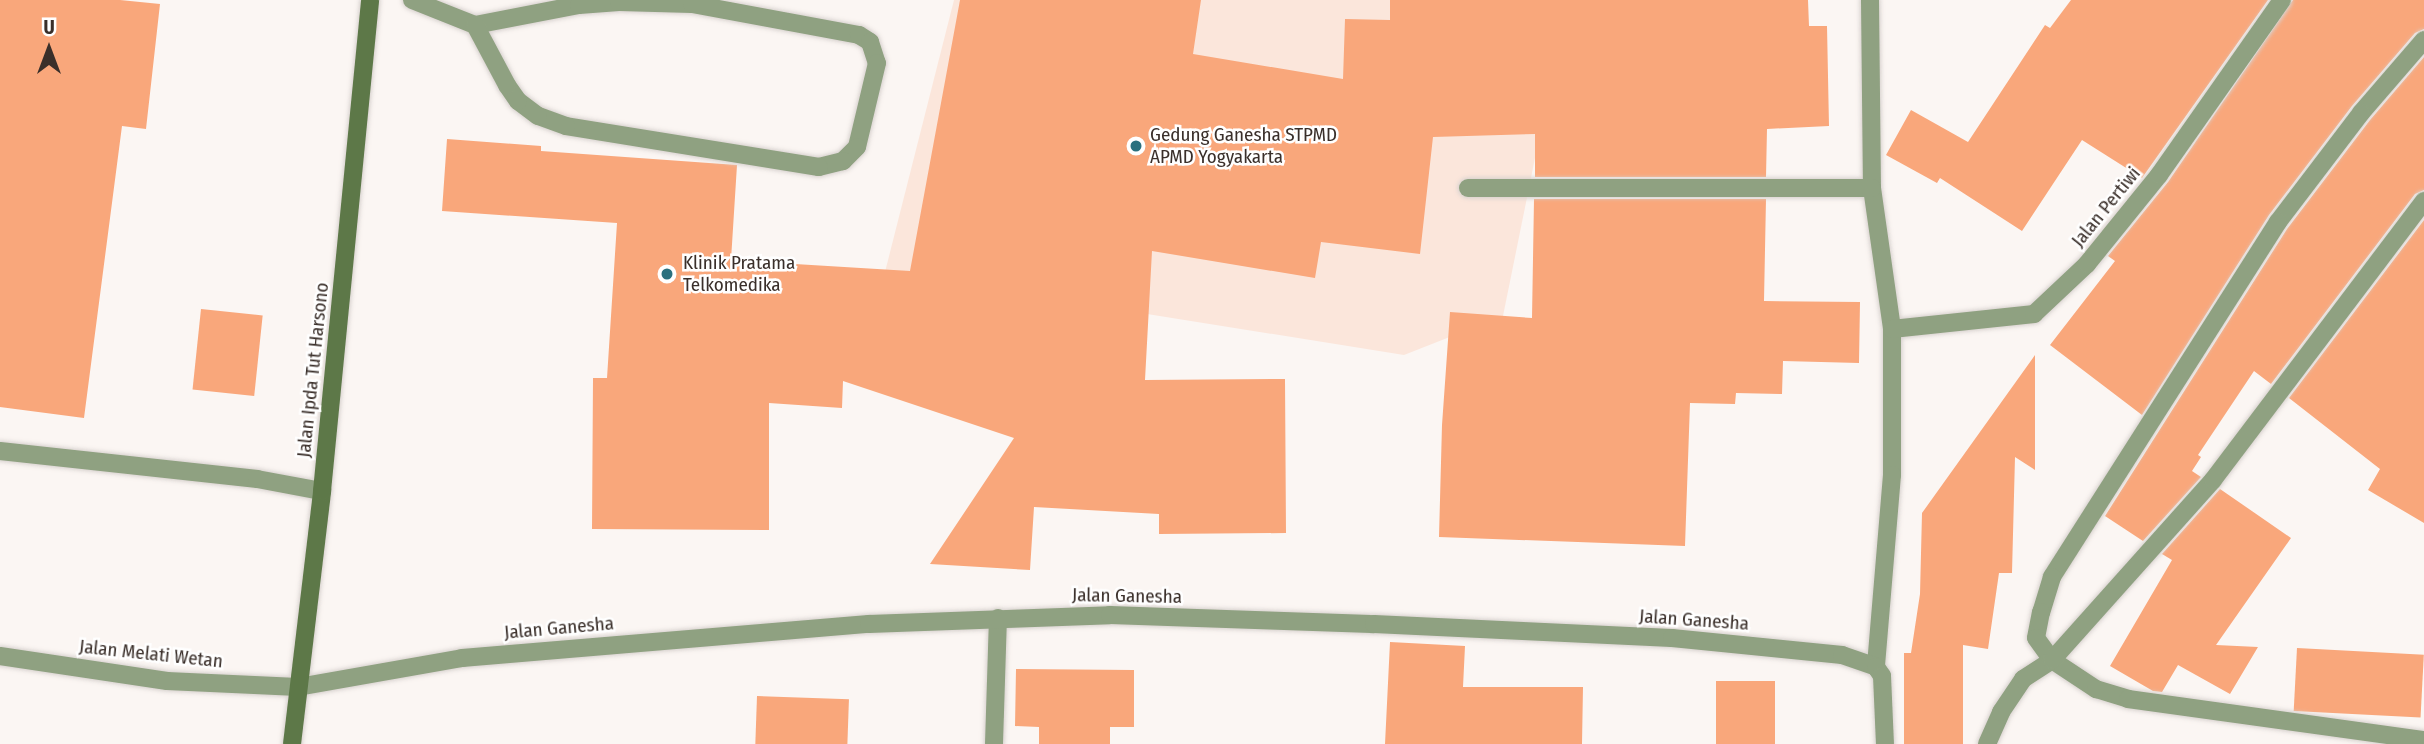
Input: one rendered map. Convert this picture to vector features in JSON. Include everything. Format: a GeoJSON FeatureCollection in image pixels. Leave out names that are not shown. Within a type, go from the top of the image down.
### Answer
{"type":"FeatureCollection","features":[{"type":"Feature","properties":{"kind":"main road","name":"Jalan Ipda Tut Harsono"},"geometry":{"type":"LineString","coordinates":[[292,744],[322,491],[370,0]]}},
{"type":"Feature","properties":{"kind":"street"},"geometry":{"type":"LineString","coordinates":[[412,0],[475,26],[579,5],[692,2],[859,35],[870,42],[877,63],[857,147],[850,156],[819,167],[566,126],[538,116],[518,101],[475,26]]}},
{"type":"Feature","properties":{"kind":"street"},"geometry":{"type":"LineString","coordinates":[[1870,0],[1872,188],[1892,329],[1892,475],[1876,667],[1882,676],[1885,744]]}},
{"type":"Feature","properties":{"kind":"street","name":"Jalan Pertiwi"},"geometry":{"type":"LineString","coordinates":[[1892,329],[2034,314],[2087,264],[2159,175],[2282,0]]}},
{"type":"Feature","properties":{"kind":"street"},"geometry":{"type":"LineString","coordinates":[[2424,40],[2361,113],[2278,222],[2052,577],[2040,612],[2036,638],[2052,660],[2096,689],[2128,699],[2424,740]]}},
{"type":"Feature","properties":{"kind":"street"},"geometry":{"type":"LineString","coordinates":[[1468,188],[1872,188]]}},
{"type":"Feature","properties":{"kind":"street"},"geometry":{"type":"LineString","coordinates":[[1987,744],[2001,712],[2023,679],[2052,660],[2213,480],[2424,201]]}},
{"type":"Feature","properties":{"kind":"street"},"geometry":{"type":"LineString","coordinates":[[0,452],[257,479],[322,491]]}},
{"type":"Feature","properties":{"kind":"street","name":"Jalan Ganesha"},"geometry":{"type":"LineString","coordinates":[[298,687],[462,658],[869,624],[1110,615],[1672,638],[1842,655],[1876,667]]}},
{"type":"Feature","properties":{"kind":"street"},"geometry":{"type":"LineString","coordinates":[[994,744],[998,618]]}},
{"type":"Feature","properties":{"kind":"street","name":"Jalan Melati Wetan"},"geometry":{"type":"LineString","coordinates":[[0,656],[167,681],[298,687]]}},
{"type":"Feature","properties":{"kind":"shaded area"},"geometry":{"type":"Polygon","coordinates":[[[954,0],[1567,0],[1503,316],[1404,355],[885,272],[954,0]]]}},
{"type":"Feature","properties":{"kind":"building"},"geometry":{"type":"Polygon","coordinates":[[[0,0],[120,0],[160,4],[146,129],[122,126],[84,418],[0,407],[0,0]]]}},
{"type":"Feature","properties":{"kind":"building"},"geometry":{"type":"Polygon","coordinates":[[[960,0],[1201,0],[1193,54],[1343,79],[1345,19],[1390,20],[1390,0],[1808,0],[1809,26],[1827,26],[1829,126],[1767,129],[1766,177],[1535,177],[1535,134],[1433,137],[1420,254],[1321,242],[1315,278],[1152,251],[1145,380],[1285,379],[1286,533],[1159,534],[1159,514],[1034,507],[1030,570],[930,564],[1014,438],[843,381],[842,408],[769,403],[769,530],[592,529],[593,378],[607,378],[617,223],[442,211],[447,139],[541,146],[541,151],[737,165],[731,260],[910,271],[960,0]]]}},
{"type":"Feature","properties":{"kind":"building"},"geometry":{"type":"Polygon","coordinates":[[[2071,0],[2268,0],[2142,178],[2082,140],[2022,231],[1940,178],[1937,183],[1886,155],[1911,110],[1968,142],[2045,25],[2050,28],[2071,0]]]}},
{"type":"Feature","properties":{"kind":"building"},"geometry":{"type":"Polygon","coordinates":[[[2293,0],[2424,0],[2424,29],[2415,33],[2352,106],[2269,215],[2142,415],[2050,345],[2115,261],[2108,256],[2168,182],[2293,0]]]}},
{"type":"Feature","properties":{"kind":"building"},"geometry":{"type":"Polygon","coordinates":[[[2424,57],[2424,190],[2415,194],[2271,384],[2254,371],[2198,455],[2201,457],[2192,471],[2201,477],[2143,541],[2105,516],[2287,229],[2370,120],[2424,57]]]}},
{"type":"Feature","properties":{"kind":"building"},"geometry":{"type":"Polygon","coordinates":[[[1534,199],[1766,199],[1764,301],[1860,302],[1859,363],[1783,361],[1782,394],[1736,393],[1735,404],[1690,403],[1685,546],[1439,537],[1442,425],[1450,312],[1532,318],[1534,199]]]}},
{"type":"Feature","properties":{"kind":"building"},"geometry":{"type":"Polygon","coordinates":[[[2424,220],[2424,523],[2368,490],[2380,469],[2289,398],[2424,220]]]}},
{"type":"Feature","properties":{"kind":"building"},"geometry":{"type":"Polygon","coordinates":[[[201,309],[263,315],[254,396],[193,390],[201,309]]]}},
{"type":"Feature","properties":{"kind":"building"},"geometry":{"type":"Polygon","coordinates":[[[2035,355],[2035,470],[2015,457],[2012,573],[1999,573],[1988,649],[1963,645],[1963,744],[1904,744],[1904,653],[1911,653],[1920,594],[1922,513],[2035,355]]]}},
{"type":"Feature","properties":{"kind":"building"},"geometry":{"type":"Polygon","coordinates":[[[2220,489],[2291,538],[2216,645],[2258,647],[2230,694],[2178,665],[2162,692],[2153,691],[2110,666],[2172,560],[2162,554],[2220,489]]]}},
{"type":"Feature","properties":{"kind":"building"},"geometry":{"type":"Polygon","coordinates":[[[1390,642],[1465,646],[1463,687],[1583,687],[1582,744],[1385,744],[1390,642]]]}},
{"type":"Feature","properties":{"kind":"building"},"geometry":{"type":"Polygon","coordinates":[[[2297,648],[2424,655],[2421,718],[2294,711],[2297,648]]]}},
{"type":"Feature","properties":{"kind":"building"},"geometry":{"type":"Polygon","coordinates":[[[1016,669],[1134,670],[1134,727],[1110,727],[1110,744],[1039,744],[1039,727],[1015,726],[1016,669]]]}},
{"type":"Feature","properties":{"kind":"building"},"geometry":{"type":"Polygon","coordinates":[[[1716,681],[1775,681],[1775,744],[1716,744],[1716,681]]]}},
{"type":"Feature","properties":{"kind":"building"},"geometry":{"type":"Polygon","coordinates":[[[757,696],[849,699],[847,744],[755,744],[757,696]]]}},
{"type":"Feature","properties":{"kind":"place","name":"Gedung Ganesha STPMD APMD Yogyakarta"},"geometry":{"type":"Point","coordinates":[1136,146]}},
{"type":"Feature","properties":{"kind":"place","name":"Klinik Pratama Telkomedika"},"geometry":{"type":"Point","coordinates":[667,274]}}]}
